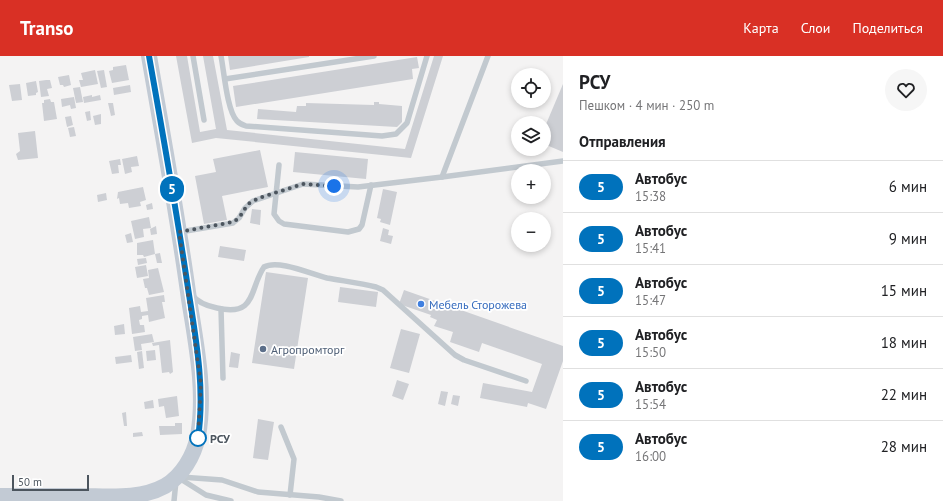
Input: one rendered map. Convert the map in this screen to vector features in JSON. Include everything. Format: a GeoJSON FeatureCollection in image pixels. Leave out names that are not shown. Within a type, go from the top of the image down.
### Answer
{"type":"FeatureCollection","features":[{"type":"Feature","properties":{"kind":"street"},"geometry":{"type":"LineString","coordinates":[[0,496],[128,498],[158,489],[177,477],[192,455],[198,438],[200,416],[200,372],[188,287],[149,56]]}},
{"type":"Feature","properties":{"kind":"lane"},"geometry":{"type":"LineString","coordinates":[[193,56],[204,120]]}},
{"type":"Feature","properties":{"kind":"lane"},"geometry":{"type":"LineString","coordinates":[[221,56],[234,116],[237,121],[246,126],[389,135],[400,132],[407,123],[427,56]]}},
{"type":"Feature","properties":{"kind":"lane"},"geometry":{"type":"LineString","coordinates":[[225,79],[374,56]]}},
{"type":"Feature","properties":{"kind":"lane"},"geometry":{"type":"LineString","coordinates":[[442,176],[488,56]]}},
{"type":"Feature","properties":{"kind":"lane"},"geometry":{"type":"LineString","coordinates":[[179,232],[233,222],[239,218],[248,204],[303,184],[347,187],[371,185],[563,162]]}},
{"type":"Feature","properties":{"kind":"lane"},"geometry":{"type":"LineString","coordinates":[[279,165],[274,214],[279,221],[284,224],[353,232],[359,229],[362,225],[371,185]]}},
{"type":"Feature","properties":{"kind":"lane"},"geometry":{"type":"LineString","coordinates":[[188,287],[191,294],[198,301],[221,309],[234,309],[246,304],[253,295],[261,271],[267,265],[299,269],[328,278],[376,287],[383,290],[455,355],[464,360],[526,381]]}},
{"type":"Feature","properties":{"kind":"lane"},"geometry":{"type":"LineString","coordinates":[[221,309],[223,378]]}},
{"type":"Feature","properties":{"kind":"lane"},"geometry":{"type":"LineString","coordinates":[[281,427],[294,459],[290,495]]}},
{"type":"Feature","properties":{"kind":"lane"},"geometry":{"type":"LineString","coordinates":[[177,477],[222,480],[258,492],[319,497],[341,501]]}},
{"type":"Feature","properties":{"kind":"lane"},"geometry":{"type":"LineString","coordinates":[[174,501],[177,477]]}},
{"type":"Feature","properties":{"kind":"lane"},"geometry":{"type":"LineString","coordinates":[[177,477],[201,492],[231,501]]}},
{"type":"Feature","properties":{"kind":"building"},"geometry":{"type":"Polygon","coordinates":[[[176,56],[187,56],[200,132],[216,129],[203,56],[213,56],[227,130],[405,149],[434,56],[443,56],[411,158],[216,138],[192,143],[176,56]]]}},
{"type":"Feature","properties":{"kind":"building"},"geometry":{"type":"Polygon","coordinates":[[[228,56],[309,56],[309,57],[230,70],[228,56]]]}},
{"type":"Feature","properties":{"kind":"building"},"geometry":{"type":"Polygon","coordinates":[[[417,57],[419,68],[412,69],[413,79],[236,107],[233,86],[417,57]]]}},
{"type":"Feature","properties":{"kind":"building"},"geometry":{"type":"Polygon","coordinates":[[[126,65],[129,80],[112,83],[109,71],[113,70],[113,67],[126,65]]]}},
{"type":"Feature","properties":{"kind":"building"},"geometry":{"type":"Polygon","coordinates":[[[95,70],[98,84],[81,87],[79,80],[83,80],[81,73],[95,70]]]}},
{"type":"Feature","properties":{"kind":"building"},"geometry":{"type":"Polygon","coordinates":[[[104,70],[107,87],[101,88],[97,71],[104,70]]]}},
{"type":"Feature","properties":{"kind":"building"},"geometry":{"type":"Polygon","coordinates":[[[69,75],[71,85],[64,87],[63,85],[60,85],[58,77],[69,75]]]}},
{"type":"Feature","properties":{"kind":"building"},"geometry":{"type":"Polygon","coordinates":[[[50,80],[52,88],[47,89],[49,96],[41,97],[39,81],[50,80]]]}},
{"type":"Feature","properties":{"kind":"building"},"geometry":{"type":"Polygon","coordinates":[[[36,81],[38,92],[36,95],[28,96],[26,83],[36,81]]]}},
{"type":"Feature","properties":{"kind":"building"},"geometry":{"type":"Polygon","coordinates":[[[20,84],[22,100],[12,101],[9,85],[20,84]]]}},
{"type":"Feature","properties":{"kind":"building"},"geometry":{"type":"Polygon","coordinates":[[[563,84],[563,152],[551,147],[551,116],[549,116],[563,84]]]}},
{"type":"Feature","properties":{"kind":"building"},"geometry":{"type":"Polygon","coordinates":[[[130,85],[131,92],[114,95],[113,88],[130,85]]]}},
{"type":"Feature","properties":{"kind":"building"},"geometry":{"type":"Polygon","coordinates":[[[80,87],[83,102],[76,103],[73,88],[80,87]]]}},
{"type":"Feature","properties":{"kind":"building"},"geometry":{"type":"Polygon","coordinates":[[[92,95],[92,97],[100,95],[101,100],[84,103],[83,97],[92,95]]]}},
{"type":"Feature","properties":{"kind":"building"},"geometry":{"type":"Polygon","coordinates":[[[74,97],[76,108],[71,109],[70,105],[62,107],[61,99],[74,97]]]}},
{"type":"Feature","properties":{"kind":"building"},"geometry":{"type":"Polygon","coordinates":[[[50,99],[51,102],[54,102],[57,119],[44,121],[42,103],[44,103],[44,100],[50,99]]]}},
{"type":"Feature","properties":{"kind":"building"},"geometry":{"type":"Polygon","coordinates":[[[374,102],[379,102],[379,104],[402,106],[402,122],[397,127],[257,119],[258,109],[296,112],[297,106],[306,106],[306,103],[374,105],[374,102]]]}},
{"type":"Feature","properties":{"kind":"building"},"geometry":{"type":"Polygon","coordinates":[[[108,103],[113,103],[115,115],[111,116],[108,103]]]}},
{"type":"Feature","properties":{"kind":"building"},"geometry":{"type":"Polygon","coordinates":[[[90,111],[91,120],[87,121],[85,112],[90,111]]]}},
{"type":"Feature","properties":{"kind":"building"},"geometry":{"type":"Polygon","coordinates":[[[101,114],[101,124],[95,125],[93,116],[101,114]]]}},
{"type":"Feature","properties":{"kind":"building"},"geometry":{"type":"Polygon","coordinates":[[[71,116],[73,125],[67,127],[65,117],[71,116]]]}},
{"type":"Feature","properties":{"kind":"building"},"geometry":{"type":"Polygon","coordinates":[[[74,127],[76,136],[70,137],[68,128],[74,127]]]}},
{"type":"Feature","properties":{"kind":"building"},"geometry":{"type":"Polygon","coordinates":[[[35,131],[38,158],[18,160],[16,154],[20,151],[18,133],[35,131]]]}},
{"type":"Feature","properties":{"kind":"building"},"geometry":{"type":"Polygon","coordinates":[[[260,150],[268,187],[222,196],[227,220],[204,224],[195,176],[216,172],[213,159],[260,150]]]}},
{"type":"Feature","properties":{"kind":"building"},"geometry":{"type":"Polygon","coordinates":[[[295,152],[368,159],[366,179],[293,172],[295,152]]]}},
{"type":"Feature","properties":{"kind":"building"},"geometry":{"type":"Polygon","coordinates":[[[137,156],[139,166],[131,167],[132,172],[125,174],[122,159],[137,156]]]}},
{"type":"Feature","properties":{"kind":"building"},"geometry":{"type":"Polygon","coordinates":[[[120,159],[121,165],[118,165],[119,173],[112,174],[109,161],[120,159]]]}},
{"type":"Feature","properties":{"kind":"building"},"geometry":{"type":"Polygon","coordinates":[[[143,187],[146,200],[140,202],[141,206],[129,208],[128,203],[120,204],[119,198],[117,199],[118,192],[143,187]]]}},
{"type":"Feature","properties":{"kind":"building"},"geometry":{"type":"Polygon","coordinates":[[[383,189],[397,192],[390,225],[380,222],[381,219],[377,218],[383,189]]]}},
{"type":"Feature","properties":{"kind":"building"},"geometry":{"type":"Polygon","coordinates":[[[106,193],[107,200],[98,202],[97,195],[106,193]]]}},
{"type":"Feature","properties":{"kind":"building"},"geometry":{"type":"Polygon","coordinates":[[[152,203],[153,209],[147,210],[146,205],[152,203]]]}},
{"type":"Feature","properties":{"kind":"building"},"geometry":{"type":"Polygon","coordinates":[[[252,209],[261,210],[260,225],[250,223],[252,209]]]}},
{"type":"Feature","properties":{"kind":"building"},"geometry":{"type":"Polygon","coordinates":[[[149,217],[151,228],[143,229],[144,237],[135,239],[131,221],[149,217]]]}},
{"type":"Feature","properties":{"kind":"building"},"geometry":{"type":"Polygon","coordinates":[[[156,226],[157,234],[151,235],[150,229],[156,226]]]}},
{"type":"Feature","properties":{"kind":"building"},"geometry":{"type":"Polygon","coordinates":[[[383,228],[389,230],[388,235],[393,236],[391,244],[380,241],[383,228]]]}},
{"type":"Feature","properties":{"kind":"building"},"geometry":{"type":"Polygon","coordinates":[[[131,233],[133,242],[127,243],[125,235],[131,233]]]}},
{"type":"Feature","properties":{"kind":"building"},"geometry":{"type":"Polygon","coordinates":[[[153,240],[155,254],[144,257],[143,255],[137,255],[137,243],[153,240]]]}},
{"type":"Feature","properties":{"kind":"building"},"geometry":{"type":"Polygon","coordinates":[[[220,246],[246,250],[244,261],[218,257],[220,246]]]}},
{"type":"Feature","properties":{"kind":"building"},"geometry":{"type":"Polygon","coordinates":[[[160,253],[162,263],[157,263],[155,254],[160,253]]]}},
{"type":"Feature","properties":{"kind":"building"},"geometry":{"type":"Polygon","coordinates":[[[146,258],[147,263],[138,265],[137,259],[146,258]]]}},
{"type":"Feature","properties":{"kind":"building"},"geometry":{"type":"Polygon","coordinates":[[[146,265],[148,276],[137,278],[135,267],[146,265]]]}},
{"type":"Feature","properties":{"kind":"building"},"geometry":{"type":"Polygon","coordinates":[[[158,268],[164,292],[149,295],[147,288],[145,288],[143,279],[149,278],[148,270],[158,268]]]}},
{"type":"Feature","properties":{"kind":"building"},"geometry":{"type":"Polygon","coordinates":[[[266,272],[308,278],[294,369],[252,363],[266,272]]]}},
{"type":"Feature","properties":{"kind":"building"},"geometry":{"type":"Polygon","coordinates":[[[340,287],[378,292],[376,307],[338,302],[340,287]]]}},
{"type":"Feature","properties":{"kind":"building"},"geometry":{"type":"Polygon","coordinates":[[[404,290],[563,346],[563,361],[546,409],[528,403],[527,407],[480,398],[483,383],[532,392],[542,364],[482,343],[479,352],[450,342],[453,332],[434,326],[437,320],[430,317],[431,315],[399,304],[404,290]]]}},
{"type":"Feature","properties":{"kind":"building"},"geometry":{"type":"Polygon","coordinates":[[[164,295],[165,302],[162,302],[165,318],[149,322],[148,315],[142,316],[142,319],[139,320],[140,325],[144,325],[145,332],[132,334],[129,308],[140,306],[141,312],[148,311],[146,298],[164,295]]]}},
{"type":"Feature","properties":{"kind":"building"},"geometry":{"type":"Polygon","coordinates":[[[124,324],[125,334],[115,335],[114,326],[124,324]]]}},
{"type":"Feature","properties":{"kind":"building"},"geometry":{"type":"Polygon","coordinates":[[[401,329],[420,334],[409,373],[390,368],[401,329]]]}},
{"type":"Feature","properties":{"kind":"building"},"geometry":{"type":"Polygon","coordinates":[[[152,334],[154,342],[141,344],[142,350],[135,351],[133,337],[152,334]]]}},
{"type":"Feature","properties":{"kind":"building"},"geometry":{"type":"Polygon","coordinates":[[[170,340],[173,372],[170,374],[169,372],[162,373],[159,345],[153,346],[152,343],[170,340]]]}},
{"type":"Feature","properties":{"kind":"building"},"geometry":{"type":"Polygon","coordinates":[[[155,350],[156,360],[147,361],[146,351],[155,350]]]}},
{"type":"Feature","properties":{"kind":"building"},"geometry":{"type":"Polygon","coordinates":[[[142,351],[144,368],[139,369],[137,352],[142,351]]]}},
{"type":"Feature","properties":{"kind":"building"},"geometry":{"type":"Polygon","coordinates":[[[231,352],[240,354],[238,368],[229,367],[231,352]]]}},
{"type":"Feature","properties":{"kind":"building"},"geometry":{"type":"Polygon","coordinates":[[[131,355],[132,362],[116,364],[115,357],[131,355]]]}},
{"type":"Feature","properties":{"kind":"building"},"geometry":{"type":"Polygon","coordinates":[[[397,380],[409,384],[403,400],[392,396],[397,380]]]}},
{"type":"Feature","properties":{"kind":"building"},"geometry":{"type":"Polygon","coordinates":[[[441,391],[448,392],[445,406],[438,404],[441,391]]]}},
{"type":"Feature","properties":{"kind":"building"},"geometry":{"type":"Polygon","coordinates":[[[453,395],[460,396],[458,406],[451,404],[453,395]]]}},
{"type":"Feature","properties":{"kind":"building"},"geometry":{"type":"Polygon","coordinates":[[[177,396],[179,416],[166,418],[164,406],[159,407],[158,399],[177,396]]]}},
{"type":"Feature","properties":{"kind":"building"},"geometry":{"type":"Polygon","coordinates":[[[153,400],[154,408],[145,409],[144,402],[153,400]]]}},
{"type":"Feature","properties":{"kind":"building"},"geometry":{"type":"Polygon","coordinates":[[[126,412],[127,426],[124,426],[122,413],[126,412]]]}},
{"type":"Feature","properties":{"kind":"building"},"geometry":{"type":"Polygon","coordinates":[[[258,419],[274,422],[268,460],[253,458],[258,419]]]}},
{"type":"Feature","properties":{"kind":"building"},"geometry":{"type":"Polygon","coordinates":[[[175,423],[182,423],[182,434],[160,435],[159,426],[175,426],[175,423]]]}},
{"type":"Feature","properties":{"kind":"building"},"geometry":{"type":"Polygon","coordinates":[[[142,432],[143,436],[133,437],[133,433],[142,432]]]}},
{"type":"Feature","properties":{"kind":"bus line","name":"5"},"geometry":{"type":"LineString","coordinates":[[149,56],[177,218],[199,367],[201,403],[198,438]]}},
{"type":"Feature","properties":{"kind":"place","name":"Мебель Сторожева"},"geometry":{"type":"Point","coordinates":[421,304]}},
{"type":"Feature","properties":{"kind":"place","name":"Агропромторг"},"geometry":{"type":"Point","coordinates":[263,349]}},
{"type":"Feature","properties":{"kind":"place","name":"РСУ"},"geometry":{"type":"Point","coordinates":[198,438]}},
{"type":"Feature","properties":{"kind":"route"},"geometry":{"type":"LineString","coordinates":[[198,438],[201,384],[179,232],[236,221],[248,204],[253,201],[303,184],[334,186]]}}]}
